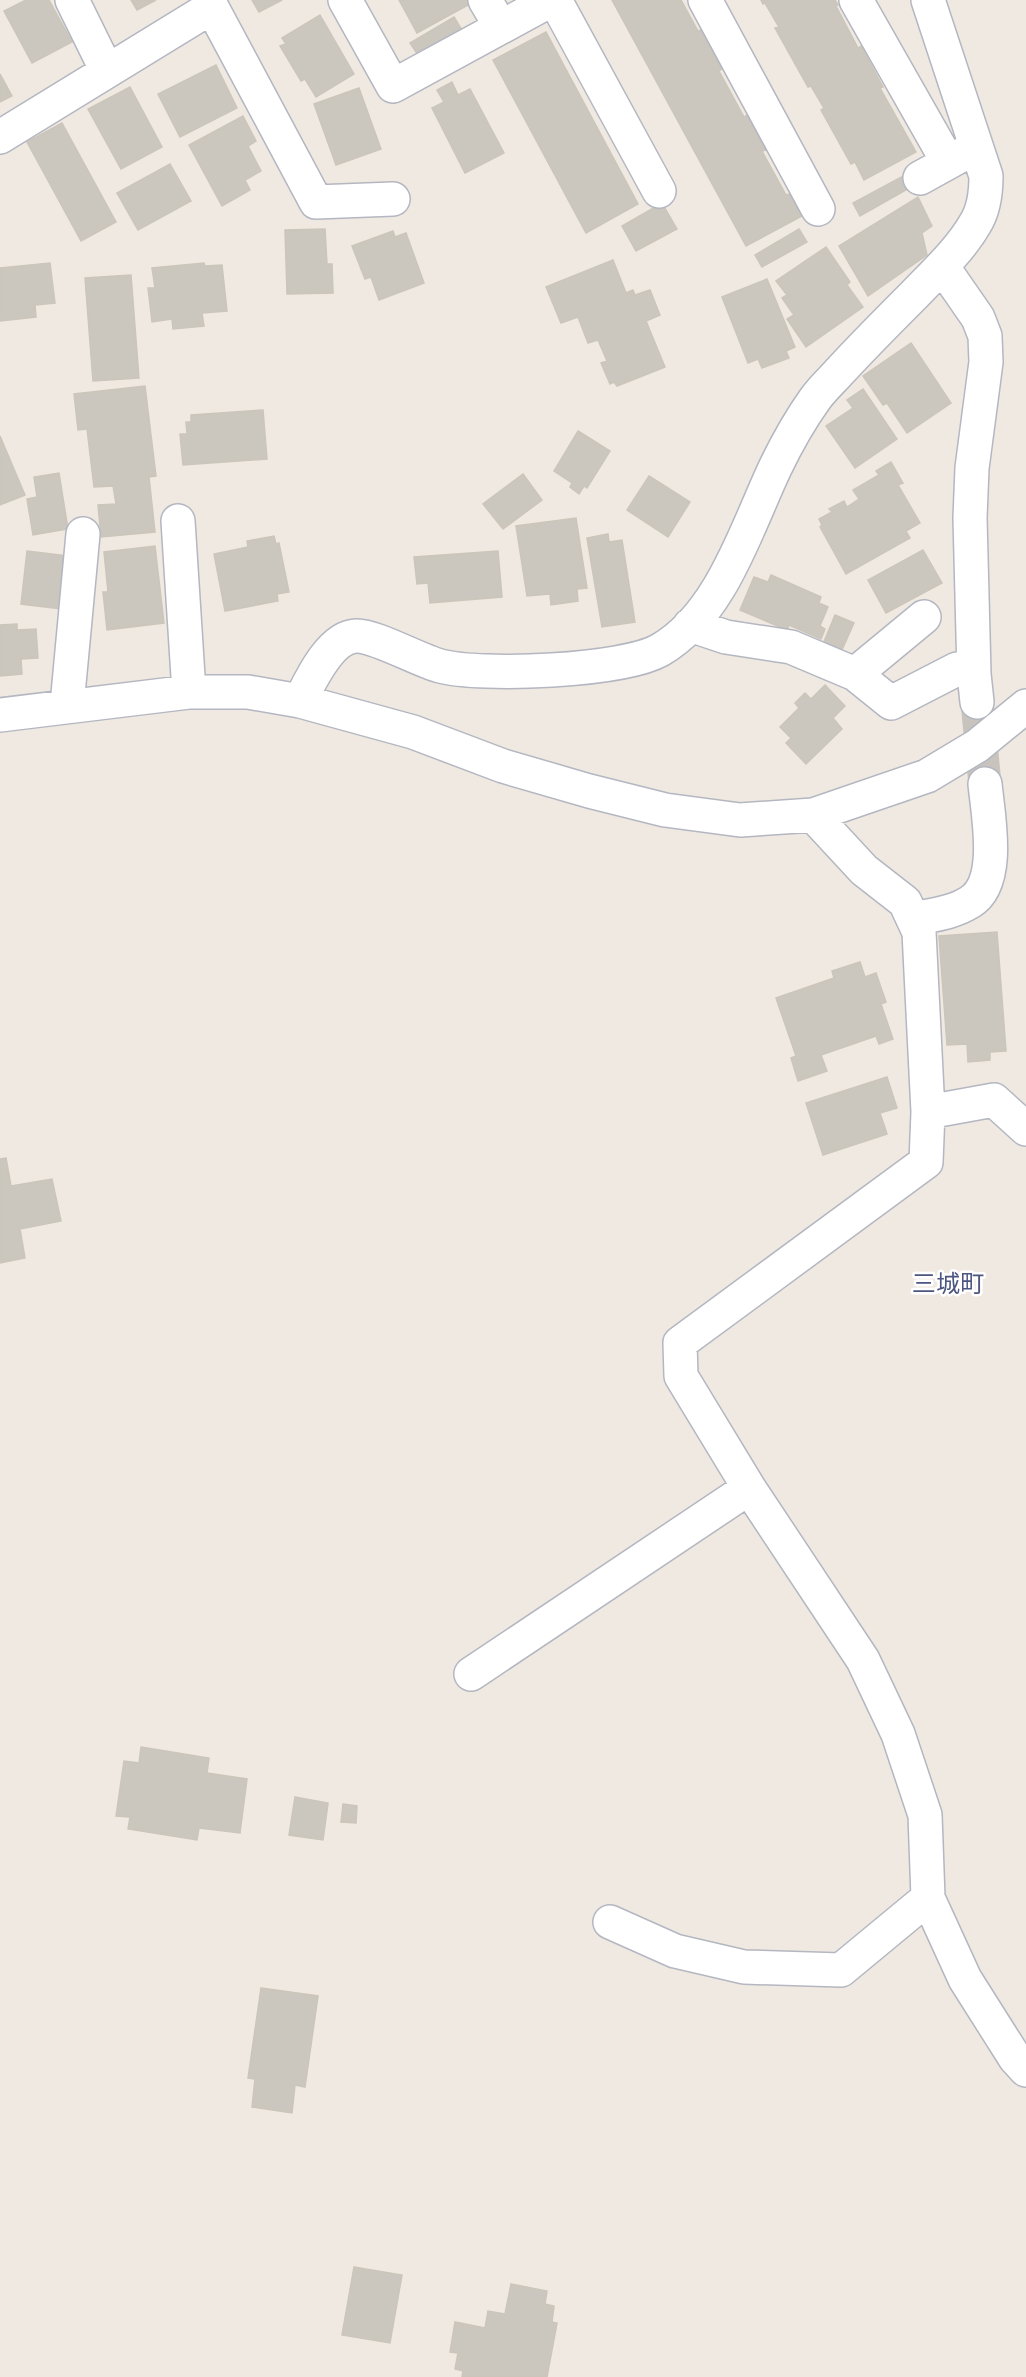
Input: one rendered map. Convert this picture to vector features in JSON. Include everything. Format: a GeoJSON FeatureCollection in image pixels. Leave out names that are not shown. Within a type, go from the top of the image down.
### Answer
{"type":"FeatureCollection","features":[{"type":"Feature","properties":{"kind":"street"},"geometry":{"type":"LineString","coordinates":[[72,0],[107,71]]}},
{"type":"Feature","properties":{"kind":"street"},"geometry":{"type":"LineString","coordinates":[[345,0],[393,86],[493,14],[551,0]]}},
{"type":"Feature","properties":{"kind":"street"},"geometry":{"type":"LineString","coordinates":[[555,0],[659,191]]}},
{"type":"Feature","properties":{"kind":"street"},"geometry":{"type":"LineString","coordinates":[[705,0],[818,210]]}},
{"type":"Feature","properties":{"kind":"street"},"geometry":{"type":"LineString","coordinates":[[856,0],[948,162]]}},
{"type":"Feature","properties":{"kind":"street"},"geometry":{"type":"LineString","coordinates":[[300,701],[314,673],[339,642],[356,636],[383,643],[410,656],[441,666],[470,670],[511,671],[629,660],[660,650],[690,625],[715,593],[738,550],[776,466],[816,398],[866,343],[942,266],[976,223],[986,197],[986,176],[928,0]]}},
{"type":"Feature","properties":{"kind":"street"},"geometry":{"type":"LineString","coordinates":[[0,137],[210,4],[316,202],[393,200]]}},
{"type":"Feature","properties":{"kind":"street"},"geometry":{"type":"LineString","coordinates":[[920,178],[976,147]]}},
{"type":"Feature","properties":{"kind":"street"},"geometry":{"type":"LineString","coordinates":[[690,625],[726,636],[791,647],[855,674],[891,703],[957,669],[975,688],[970,508],[972,468],[986,362],[985,336],[978,318],[942,266]]}},
{"type":"Feature","properties":{"kind":"street"},"geometry":{"type":"LineString","coordinates":[[178,521],[189,692]]}},
{"type":"Feature","properties":{"kind":"street"},"geometry":{"type":"LineString","coordinates":[[67,705],[83,534]]}},
{"type":"Feature","properties":{"kind":"street"},"geometry":{"type":"LineString","coordinates":[[855,674],[924,617]]}},
{"type":"Feature","properties":{"kind":"street"},"geometry":{"type":"LineString","coordinates":[[0,715],[67,705],[189,692],[248,692],[300,701],[413,732],[514,769],[665,810],[740,820],[813,815],[927,776],[977,746],[1026,706]]}},
{"type":"Feature","properties":{"kind":"street"},"geometry":{"type":"LineString","coordinates":[[913,919],[953,911],[973,901],[984,886],[991,857],[984,784]]}},
{"type":"Feature","properties":{"kind":"street"},"geometry":{"type":"LineString","coordinates":[[813,815],[864,870],[905,902],[919,932],[928,1112],[926,1162],[680,1343],[681,1376],[748,1488],[863,1660],[898,1734],[925,1815],[928,1898],[964,1979],[1026,2070]]}},
{"type":"Feature","properties":{"kind":"street"},"geometry":{"type":"LineString","coordinates":[[928,1112],[994,1100],[1026,1129]]}},
{"type":"Feature","properties":{"kind":"street"},"geometry":{"type":"LineString","coordinates":[[471,1674],[748,1488]]}},
{"type":"Feature","properties":{"kind":"street"},"geometry":{"type":"LineString","coordinates":[[610,1922],[675,1951],[744,1967],[841,1970],[928,1898]]}},
{"type":"Feature","properties":{"kind":"building"},"geometry":{"type":"Polygon","coordinates":[[[26,0],[49,0],[72,42],[32,63],[4,11],[26,0]]]}},
{"type":"Feature","properties":{"kind":"building"},"geometry":{"type":"Polygon","coordinates":[[[131,0],[156,0],[137,10],[131,0]]]}},
{"type":"Feature","properties":{"kind":"building"},"geometry":{"type":"Polygon","coordinates":[[[252,0],[282,0],[259,12],[252,0]]]}},
{"type":"Feature","properties":{"kind":"building"},"geometry":{"type":"Polygon","coordinates":[[[399,0],[468,0],[470,4],[417,33],[399,0]]]}},
{"type":"Feature","properties":{"kind":"building"},"geometry":{"type":"Polygon","coordinates":[[[612,0],[681,0],[698,31],[701,30],[723,68],[719,71],[744,117],[747,115],[766,150],[762,151],[786,195],[790,194],[802,216],[746,246],[612,0]]]}},
{"type":"Feature","properties":{"kind":"building"},"geometry":{"type":"Polygon","coordinates":[[[761,0],[835,0],[858,48],[861,46],[883,87],[880,88],[916,152],[864,180],[855,162],[851,164],[821,110],[824,108],[811,86],[808,87],[775,28],[779,27],[761,0]]]}},
{"type":"Feature","properties":{"kind":"building"},"geometry":{"type":"Polygon","coordinates":[[[320,15],[354,74],[316,97],[305,79],[301,81],[280,46],[286,44],[282,38],[320,15]]]}},
{"type":"Feature","properties":{"kind":"building"},"geometry":{"type":"Polygon","coordinates":[[[454,17],[462,30],[418,55],[410,43],[454,17]]]}},
{"type":"Feature","properties":{"kind":"building"},"geometry":{"type":"Polygon","coordinates":[[[546,32],[638,204],[586,233],[493,60],[546,32]]]}},
{"type":"Feature","properties":{"kind":"building"},"geometry":{"type":"Polygon","coordinates":[[[216,65],[237,108],[180,137],[158,94],[216,65]]]}},
{"type":"Feature","properties":{"kind":"building"},"geometry":{"type":"Polygon","coordinates":[[[0,74],[12,96],[0,102],[0,74]]]}},
{"type":"Feature","properties":{"kind":"building"},"geometry":{"type":"Polygon","coordinates":[[[452,82],[458,95],[470,89],[504,153],[465,173],[432,108],[444,102],[437,90],[452,82]]]}},
{"type":"Feature","properties":{"kind":"building"},"geometry":{"type":"Polygon","coordinates":[[[130,87],[162,147],[121,169],[88,109],[130,87]]]}},
{"type":"Feature","properties":{"kind":"building"},"geometry":{"type":"Polygon","coordinates":[[[359,88],[381,149],[336,165],[314,104],[359,88]]]}},
{"type":"Feature","properties":{"kind":"building"},"geometry":{"type":"Polygon","coordinates":[[[243,116],[256,141],[248,146],[261,171],[245,180],[250,190],[222,206],[189,145],[243,116]]]}},
{"type":"Feature","properties":{"kind":"building"},"geometry":{"type":"Polygon","coordinates":[[[62,123],[116,222],[81,241],[27,142],[62,123]]]}},
{"type":"Feature","properties":{"kind":"building"},"geometry":{"type":"Polygon","coordinates":[[[170,164],[191,201],[138,230],[117,193],[170,164]]]}},
{"type":"Feature","properties":{"kind":"building"},"geometry":{"type":"Polygon","coordinates":[[[907,174],[913,186],[860,216],[853,203],[907,174]]]}},
{"type":"Feature","properties":{"kind":"building"},"geometry":{"type":"Polygon","coordinates":[[[918,197],[932,226],[922,233],[927,255],[868,296],[839,246],[918,197]]]}},
{"type":"Feature","properties":{"kind":"building"},"geometry":{"type":"Polygon","coordinates":[[[662,203],[677,229],[636,251],[622,226],[662,203]]]}},
{"type":"Feature","properties":{"kind":"building"},"geometry":{"type":"Polygon","coordinates":[[[325,229],[327,264],[332,264],[333,293],[287,294],[285,230],[325,229]]]}},
{"type":"Feature","properties":{"kind":"building"},"geometry":{"type":"Polygon","coordinates":[[[799,229],[807,242],[762,267],[755,255],[799,229]]]}},
{"type":"Feature","properties":{"kind":"building"},"geometry":{"type":"Polygon","coordinates":[[[393,231],[395,237],[406,233],[424,283],[379,300],[371,277],[365,279],[352,246],[393,231]]]}},
{"type":"Feature","properties":{"kind":"building"},"geometry":{"type":"Polygon","coordinates":[[[826,247],[850,282],[847,285],[863,307],[806,347],[787,319],[794,315],[782,298],[787,295],[776,281],[826,247]]]}},
{"type":"Feature","properties":{"kind":"building"},"geometry":{"type":"Polygon","coordinates":[[[613,260],[626,293],[633,290],[635,295],[650,290],[660,315],[646,321],[665,367],[617,386],[614,382],[610,384],[601,363],[607,361],[598,340],[588,343],[578,317],[561,323],[546,287],[613,260]]]}},
{"type":"Feature","properties":{"kind":"building"},"geometry":{"type":"Polygon","coordinates":[[[50,263],[55,303],[35,305],[36,317],[0,321],[0,268],[50,263]]]}},
{"type":"Feature","properties":{"kind":"building"},"geometry":{"type":"Polygon","coordinates":[[[204,263],[205,266],[222,265],[227,311],[202,313],[204,326],[173,329],[172,319],[152,322],[148,288],[155,288],[152,268],[204,263]]]}},
{"type":"Feature","properties":{"kind":"building"},"geometry":{"type":"Polygon","coordinates":[[[131,275],[139,378],[93,381],[85,278],[131,275]]]}},
{"type":"Feature","properties":{"kind":"building"},"geometry":{"type":"Polygon","coordinates":[[[767,279],[795,347],[786,351],[789,358],[762,368],[758,359],[748,363],[722,297],[767,279]]]}},
{"type":"Feature","properties":{"kind":"building"},"geometry":{"type":"Polygon","coordinates":[[[911,343],[951,403],[907,433],[887,403],[883,405],[863,376],[911,343]]]}},
{"type":"Feature","properties":{"kind":"building"},"geometry":{"type":"Polygon","coordinates":[[[145,386],[156,476],[149,477],[155,532],[101,537],[98,505],[116,504],[113,486],[94,487],[87,429],[78,430],[74,394],[145,386]]]}},
{"type":"Feature","properties":{"kind":"building"},"geometry":{"type":"Polygon","coordinates":[[[863,389],[897,439],[855,468],[826,426],[853,408],[847,400],[863,389]]]}},
{"type":"Feature","properties":{"kind":"building"},"geometry":{"type":"Polygon","coordinates":[[[263,410],[267,459],[183,465],[180,434],[187,434],[186,422],[191,422],[191,415],[263,410]]]}},
{"type":"Feature","properties":{"kind":"building"},"geometry":{"type":"Polygon","coordinates":[[[578,431],[610,451],[587,488],[584,486],[579,494],[570,487],[572,483],[554,471],[578,431]]]}},
{"type":"Feature","properties":{"kind":"building"},"geometry":{"type":"Polygon","coordinates":[[[0,436],[25,495],[0,505],[0,436]]]}},
{"type":"Feature","properties":{"kind":"building"},"geometry":{"type":"Polygon","coordinates":[[[891,462],[903,483],[898,485],[920,523],[906,531],[910,538],[846,574],[820,527],[822,525],[819,519],[832,512],[829,509],[844,501],[847,507],[859,499],[853,490],[879,475],[876,471],[891,462]]]}},
{"type":"Feature","properties":{"kind":"building"},"geometry":{"type":"Polygon","coordinates":[[[59,473],[68,529],[33,535],[27,499],[37,497],[34,477],[59,473]]]}},
{"type":"Feature","properties":{"kind":"building"},"geometry":{"type":"Polygon","coordinates":[[[523,474],[542,500],[503,529],[483,504],[523,474]]]}},
{"type":"Feature","properties":{"kind":"building"},"geometry":{"type":"Polygon","coordinates":[[[649,476],[690,502],[668,537],[627,510],[649,476]]]}},
{"type":"Feature","properties":{"kind":"building"},"geometry":{"type":"Polygon","coordinates":[[[576,518],[587,588],[577,589],[578,601],[551,605],[550,594],[527,596],[516,526],[576,518]]]}},
{"type":"Feature","properties":{"kind":"building"},"geometry":{"type":"Polygon","coordinates":[[[608,534],[609,542],[622,540],[635,622],[602,627],[587,538],[608,534]]]}},
{"type":"Feature","properties":{"kind":"building"},"geometry":{"type":"Polygon","coordinates":[[[274,536],[276,544],[279,543],[289,592],[277,594],[278,601],[225,611],[214,554],[248,547],[247,541],[274,536]]]}},
{"type":"Feature","properties":{"kind":"building"},"geometry":{"type":"Polygon","coordinates":[[[155,546],[164,623],[107,630],[103,592],[108,592],[104,552],[155,546]]]}},
{"type":"Feature","properties":{"kind":"building"},"geometry":{"type":"Polygon","coordinates":[[[923,550],[942,583],[886,613],[868,580],[923,550]]]}},
{"type":"Feature","properties":{"kind":"building"},"geometry":{"type":"Polygon","coordinates":[[[27,551],[67,556],[61,609],[21,604],[27,551]]]}},
{"type":"Feature","properties":{"kind":"building"},"geometry":{"type":"Polygon","coordinates":[[[498,551],[502,597],[430,603],[428,583],[417,584],[414,557],[498,551]]]}},
{"type":"Feature","properties":{"kind":"building"},"geometry":{"type":"Polygon","coordinates":[[[771,575],[821,597],[819,603],[828,607],[820,626],[825,629],[821,639],[789,625],[787,630],[740,610],[754,577],[768,582],[771,575]]]}},
{"type":"Feature","properties":{"kind":"building"},"geometry":{"type":"Polygon","coordinates":[[[835,615],[854,623],[841,652],[823,644],[835,615]]]}},
{"type":"Feature","properties":{"kind":"building"},"geometry":{"type":"Polygon","coordinates":[[[17,624],[17,630],[36,629],[38,658],[21,659],[22,674],[0,676],[0,625],[17,624]]]}},
{"type":"Feature","properties":{"kind":"building"},"geometry":{"type":"Polygon","coordinates":[[[825,685],[845,706],[833,718],[842,729],[806,764],[786,743],[791,738],[780,727],[799,708],[795,703],[805,693],[811,699],[825,685]]]}},
{"type":"Feature","properties":{"kind":"building"},"geometry":{"type":"Polygon","coordinates":[[[997,932],[1006,1051],[990,1052],[990,1060],[968,1062],[967,1044],[947,1045],[939,936],[997,932]]]}},
{"type":"Feature","properties":{"kind":"building"},"geometry":{"type":"Polygon","coordinates":[[[860,962],[865,977],[876,973],[886,1002],[881,1004],[893,1039],[879,1044],[876,1036],[821,1055],[827,1071],[798,1081],[791,1058],[796,1056],[776,998],[834,978],[832,971],[860,962]]]}},
{"type":"Feature","properties":{"kind":"building"},"geometry":{"type":"Polygon","coordinates":[[[887,1077],[897,1108],[880,1113],[887,1134],[823,1155],[806,1103],[887,1077]]]}},
{"type":"Feature","properties":{"kind":"building"},"geometry":{"type":"Polygon","coordinates":[[[6,1158],[11,1186],[52,1179],[61,1221],[20,1229],[25,1258],[0,1263],[0,1159],[6,1158]]]}},
{"type":"Feature","properties":{"kind":"building"},"geometry":{"type":"Polygon","coordinates":[[[141,1747],[209,1758],[207,1773],[247,1779],[240,1833],[199,1828],[197,1840],[128,1829],[130,1817],[116,1816],[124,1761],[139,1763],[141,1747]]]}},
{"type":"Feature","properties":{"kind":"building"},"geometry":{"type":"Polygon","coordinates":[[[295,1797],[328,1803],[323,1840],[289,1835],[295,1797]]]}},
{"type":"Feature","properties":{"kind":"building"},"geometry":{"type":"Polygon","coordinates":[[[343,1804],[357,1806],[356,1823],[341,1822],[343,1804]]]}},
{"type":"Feature","properties":{"kind":"building"},"geometry":{"type":"Polygon","coordinates":[[[261,1988],[318,1996],[305,2087],[295,2085],[292,2113],[252,2107],[255,2079],[248,2078],[261,1988]]]}},
{"type":"Feature","properties":{"kind":"building"},"geometry":{"type":"Polygon","coordinates":[[[354,2267],[402,2275],[390,2343],[342,2335],[354,2267]]]}},
{"type":"Feature","properties":{"kind":"building"},"geometry":{"type":"Polygon","coordinates":[[[511,2284],[547,2291],[545,2304],[554,2306],[552,2322],[557,2323],[547,2377],[462,2377],[463,2371],[455,2369],[458,2353],[450,2352],[455,2322],[485,2328],[488,2311],[505,2314],[511,2284]]]}},
{"type":"Feature","properties":{"kind":"tunnel"},"geometry":{"type":"LineString","coordinates":[[977,702],[985,784]]}},
{"type":"Feature","properties":{"kind":"district","name":"三城町"},"geometry":{"type":"Point","coordinates":[948,1284]}}]}
